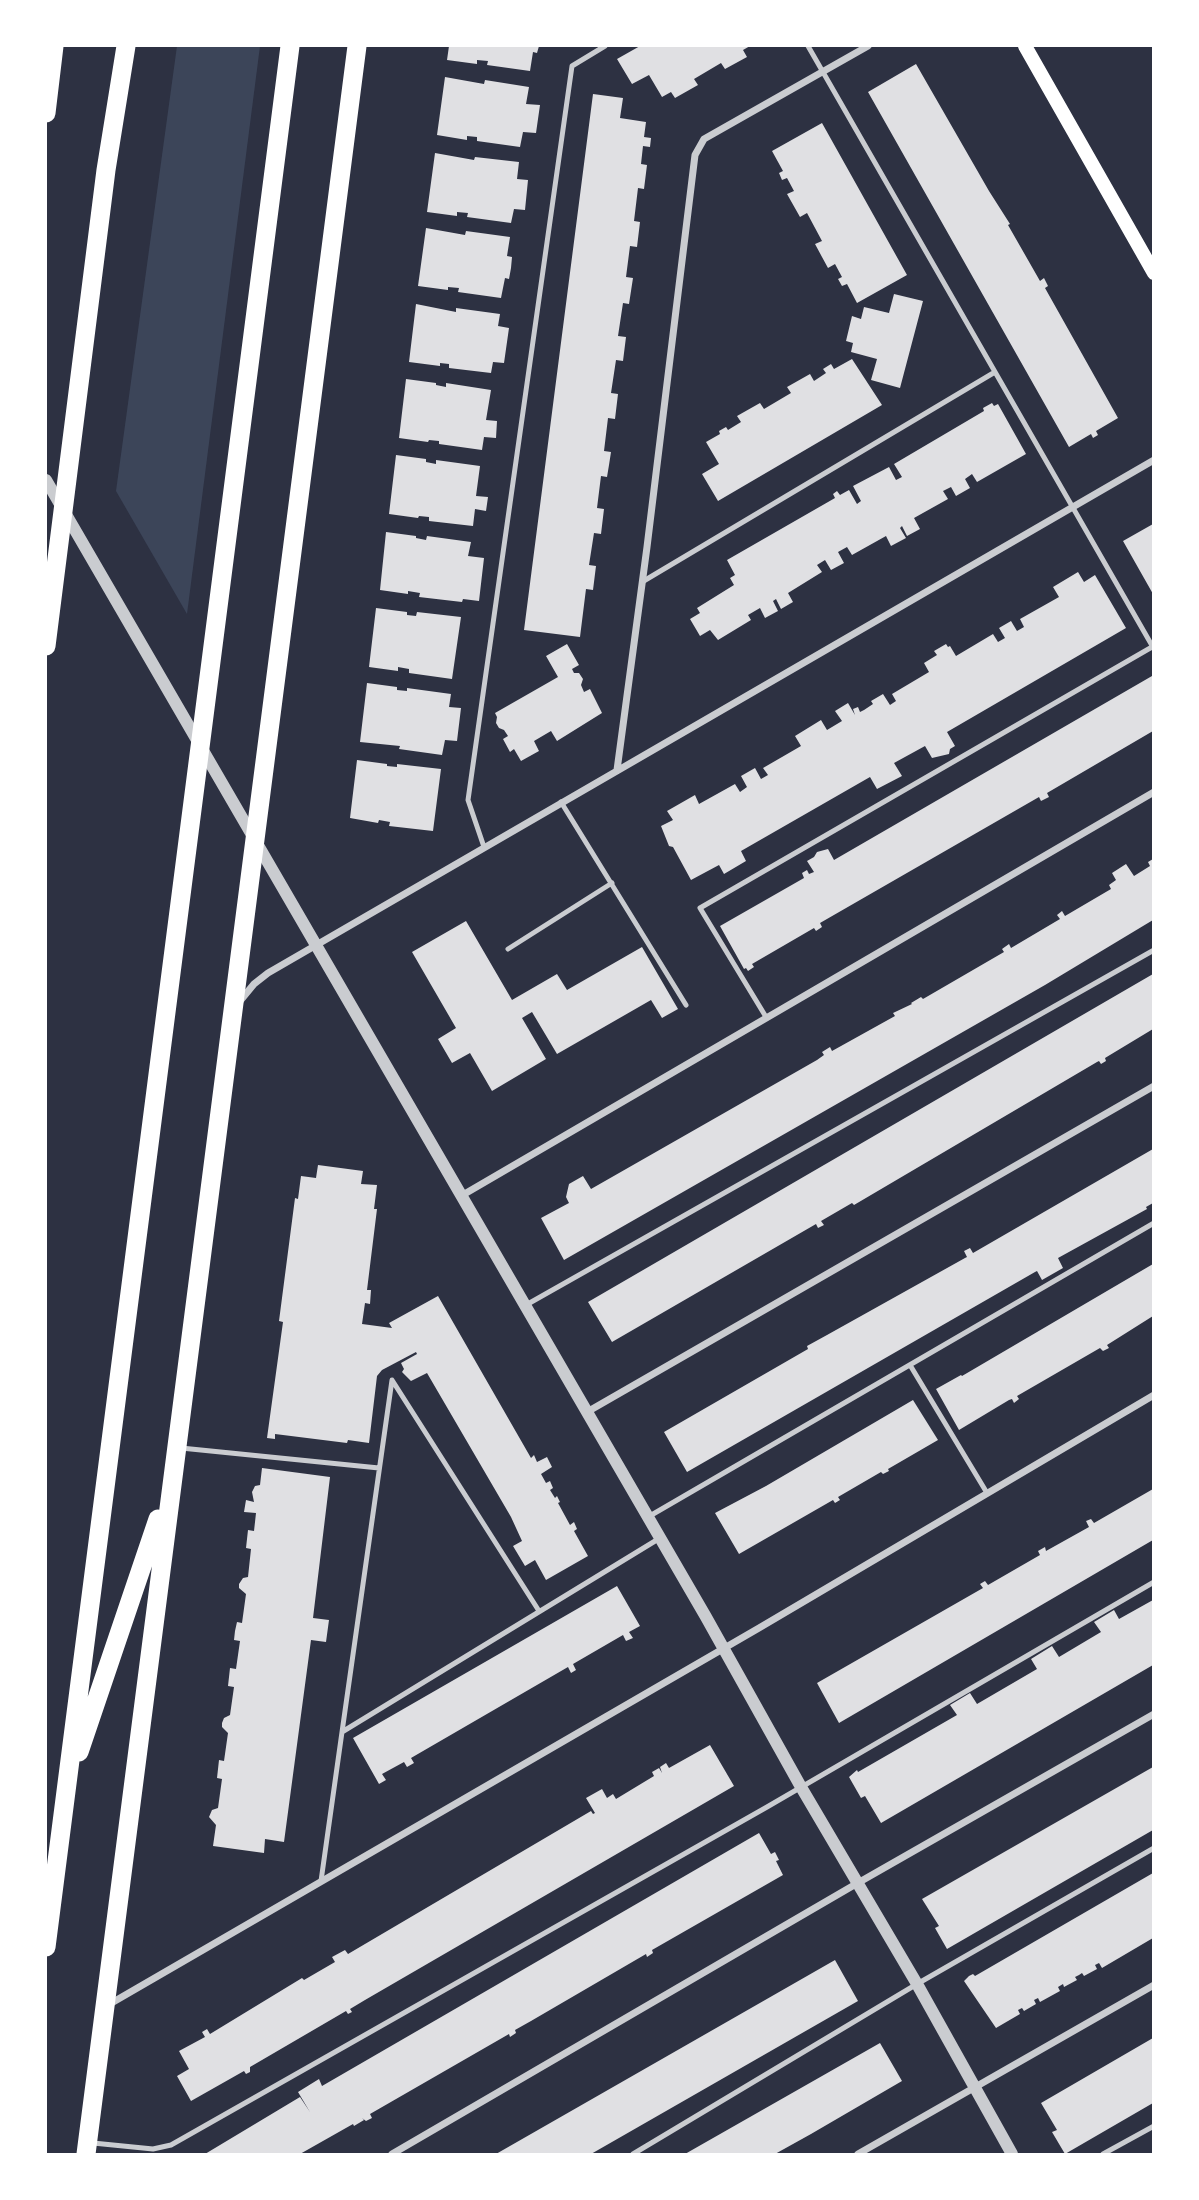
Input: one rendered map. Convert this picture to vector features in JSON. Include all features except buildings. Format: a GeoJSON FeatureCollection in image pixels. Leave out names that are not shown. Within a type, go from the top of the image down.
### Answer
{"type":"FeatureCollection","features":[{"type":"Feature","properties":{"kind":"highway"},"geometry":{"type":"LineString","coordinates":[[46,113],[54,46]]}},
{"type":"Feature","properties":{"kind":"highway"},"geometry":{"type":"LineString","coordinates":[[46,646],[106,170],[126,46]]}},
{"type":"Feature","properties":{"kind":"highway"},"geometry":{"type":"LineString","coordinates":[[46,1947],[290,46]]}},
{"type":"Feature","properties":{"kind":"highway"},"geometry":{"type":"LineString","coordinates":[[87,2148],[357,46]]}},
{"type":"Feature","properties":{"kind":"highway"},"geometry":{"type":"LineString","coordinates":[[65,1793],[173,1477]]}},
{"type":"Feature","properties":{"kind":"main road"},"geometry":{"type":"LineString","coordinates":[[1026,46],[1153,273]]}},
{"type":"Feature","properties":{"kind":"street"},"geometry":{"type":"LineString","coordinates":[[617,770],[695,156],[704,139],[868,46]]}},
{"type":"Feature","properties":{"kind":"street"},"geometry":{"type":"LineString","coordinates":[[232,1017],[254,984],[268,973],[1153,460]]}},
{"type":"Feature","properties":{"kind":"street"},"geometry":{"type":"LineString","coordinates":[[46,480],[724,1648],[800,1787],[1012,2154]]}},
{"type":"Feature","properties":{"kind":"street"},"geometry":{"type":"LineString","coordinates":[[461,1196],[1153,792]]}},
{"type":"Feature","properties":{"kind":"street"},"geometry":{"type":"LineString","coordinates":[[587,1412],[1153,1086]]}},
{"type":"Feature","properties":{"kind":"street"},"geometry":{"type":"LineString","coordinates":[[105,2007],[724,1648],[1153,1395]]}},
{"type":"Feature","properties":{"kind":"street"},"geometry":{"type":"LineString","coordinates":[[392,2154],[1153,1714]]}},
{"type":"Feature","properties":{"kind":"street"},"geometry":{"type":"LineString","coordinates":[[858,2154],[1153,1985]]}},
{"type":"Feature","properties":{"kind":"lane"},"geometry":{"type":"LineString","coordinates":[[484,847],[468,800],[572,66],[606,46]]}},
{"type":"Feature","properties":{"kind":"lane"},"geometry":{"type":"LineString","coordinates":[[765,1017],[700,908],[1153,648],[808,46]]}},
{"type":"Feature","properties":{"kind":"lane"},"geometry":{"type":"LineString","coordinates":[[642,582],[995,372]]}},
{"type":"Feature","properties":{"kind":"lane"},"geometry":{"type":"LineString","coordinates":[[561,802],[686,1004]]}},
{"type":"Feature","properties":{"kind":"lane"},"geometry":{"type":"LineString","coordinates":[[508,949],[612,883]]}},
{"type":"Feature","properties":{"kind":"lane"},"geometry":{"type":"LineString","coordinates":[[524,1306],[1153,950]]}},
{"type":"Feature","properties":{"kind":"lane"},"geometry":{"type":"LineString","coordinates":[[648,1517],[1153,1223]]}},
{"type":"Feature","properties":{"kind":"lane"},"geometry":{"type":"LineString","coordinates":[[910,1365],[988,1493]]}},
{"type":"Feature","properties":{"kind":"lane"},"geometry":{"type":"LineString","coordinates":[[321,1881],[392,1380],[539,1611]]}},
{"type":"Feature","properties":{"kind":"lane"},"geometry":{"type":"LineString","coordinates":[[176,1448],[379,1468]]}},
{"type":"Feature","properties":{"kind":"lane"},"geometry":{"type":"LineString","coordinates":[[342,1732],[660,1538]]}},
{"type":"Feature","properties":{"kind":"lane"},"geometry":{"type":"LineString","coordinates":[[87,2148],[153,2149],[171,2145],[800,1787],[1153,1582]]}},
{"type":"Feature","properties":{"kind":"lane"},"geometry":{"type":"LineString","coordinates":[[633,2154],[916,1984],[1153,1848]]}},
{"type":"Feature","properties":{"kind":"lane"},"geometry":{"type":"LineString","coordinates":[[1104,2154],[1153,2126]]}},
{"type":"Feature","properties":{"kind":"shaded area"},"geometry":{"type":"Polygon","coordinates":[[[177,46],[260,46],[187,614],[116,491],[177,46]]]}}]}
